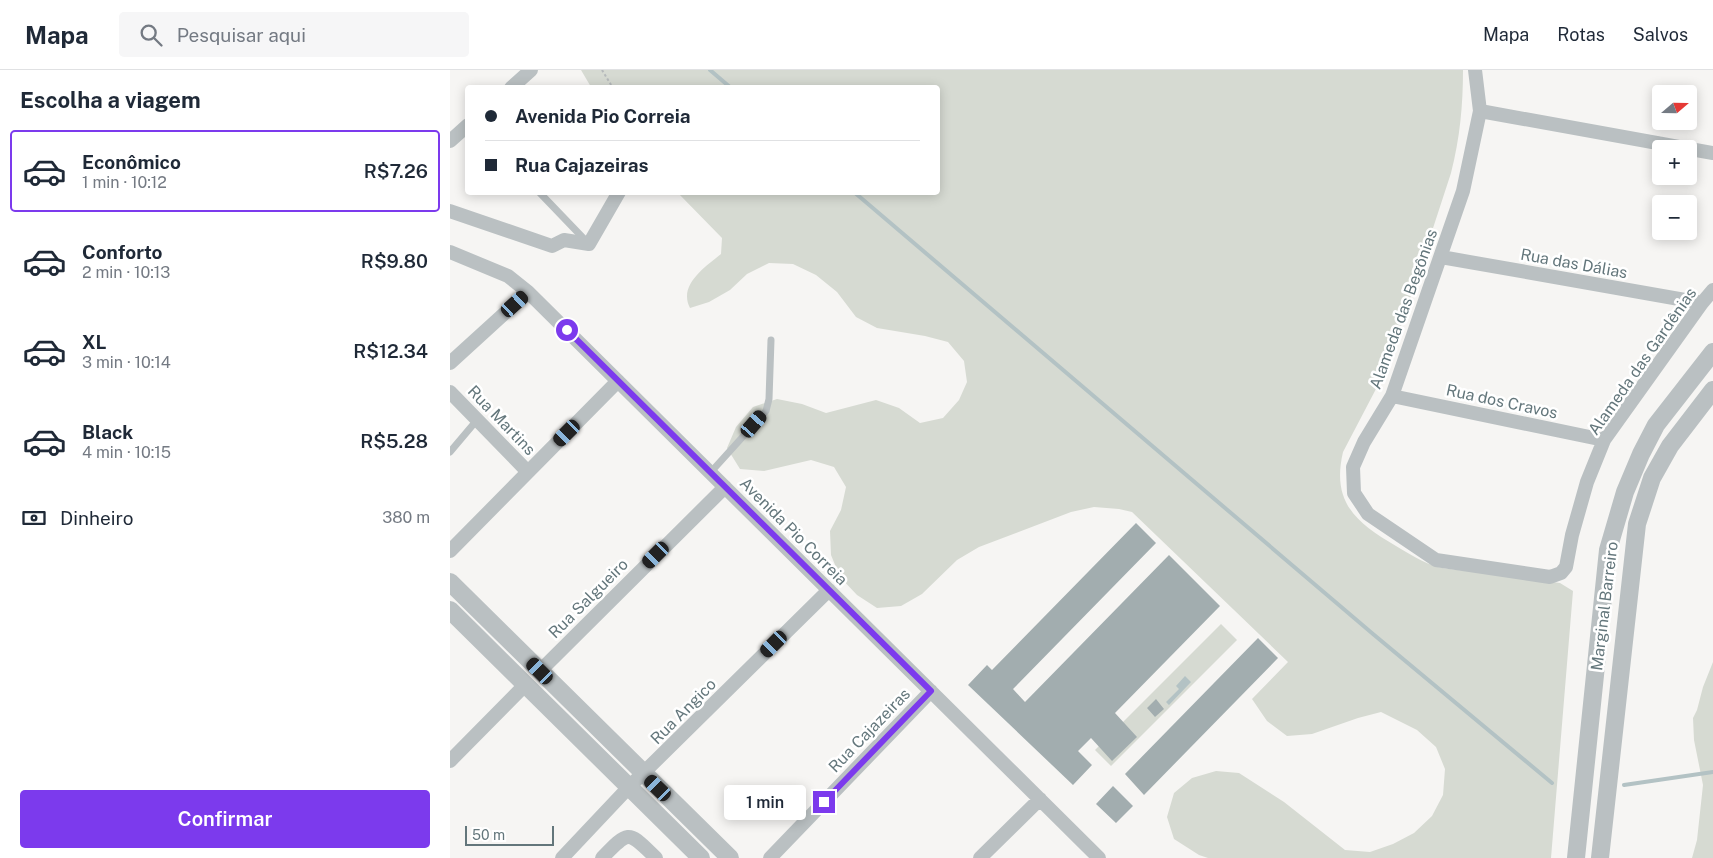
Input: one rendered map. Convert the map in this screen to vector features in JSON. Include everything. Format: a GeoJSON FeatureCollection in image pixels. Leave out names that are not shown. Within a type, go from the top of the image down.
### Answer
{"type":"FeatureCollection","features":[{"type":"Feature","properties":{"kind":"street"},"geometry":{"type":"LineString","coordinates":[[514,85],[531,70]]}},
{"type":"Feature","properties":{"kind":"street","name":"Alameda das Begônias"},"geometry":{"type":"LineString","coordinates":[[1475,70],[1480,111],[1463,191],[1392,396],[1364,442],[1353,468],[1354,493],[1368,514],[1436,560],[1550,577],[1561,573],[1566,566]]}},
{"type":"Feature","properties":{"kind":"street"},"geometry":{"type":"LineString","coordinates":[[1480,111],[1713,153]]}},
{"type":"Feature","properties":{"kind":"street"},"geometry":{"type":"LineString","coordinates":[[450,141],[465,128]]}},
{"type":"Feature","properties":{"kind":"street"},"geometry":{"type":"LineString","coordinates":[[450,211],[552,246],[564,240],[589,244],[617,195]]}},
{"type":"Feature","properties":{"kind":"street","name":"Avenida Pio Correia"},"geometry":{"type":"LineString","coordinates":[[450,252],[508,276],[528,292],[1099,858]]}},
{"type":"Feature","properties":{"kind":"street","name":"Rua das Dálias"},"geometry":{"type":"LineString","coordinates":[[1441,257],[1702,303]]}},
{"type":"Feature","properties":{"kind":"street","name":"Alameda das Gardênias"},"geometry":{"type":"LineString","coordinates":[[1566,566],[1572,535],[1587,482],[1604,440],[1713,290]]}},
{"type":"Feature","properties":{"kind":"street"},"geometry":{"type":"LineString","coordinates":[[450,363],[528,292]]}},
{"type":"Feature","properties":{"kind":"street","name":"Marginal Barreiro"},"geometry":{"type":"LineString","coordinates":[[1576,858],[1608,550],[1625,492],[1656,425],[1713,352]]}},
{"type":"Feature","properties":{"kind":"street"},"geometry":{"type":"LineString","coordinates":[[450,552],[618,381]]}},
{"type":"Feature","properties":{"kind":"street","name":"Marginal Barreiro"},"geometry":{"type":"LineString","coordinates":[[1600,858],[1637,524],[1652,478],[1666,454],[1713,390]]}},
{"type":"Feature","properties":{"kind":"street","name":"Rua Martins"},"geometry":{"type":"LineString","coordinates":[[450,392],[528,472]]}},
{"type":"Feature","properties":{"kind":"street","name":"Rua dos Cravos"},"geometry":{"type":"LineString","coordinates":[[1392,396],[1604,440]]}},
{"type":"Feature","properties":{"kind":"street","name":"Rua Salgueiro"},"geometry":{"type":"LineString","coordinates":[[540,671],[725,487]]}},
{"type":"Feature","properties":{"kind":"street"},"geometry":{"type":"LineString","coordinates":[[450,582],[730,858]]}},
{"type":"Feature","properties":{"kind":"street","name":"Rua Angico"},"geometry":{"type":"LineString","coordinates":[[562,858],[629,788],[829,590]]}},
{"type":"Feature","properties":{"kind":"street"},"geometry":{"type":"LineString","coordinates":[[450,610],[701,858]]}},
{"type":"Feature","properties":{"kind":"street"},"geometry":{"type":"LineString","coordinates":[[450,761],[526,684]]}},
{"type":"Feature","properties":{"kind":"street","name":"Rua Cajazeiras"},"geometry":{"type":"LineString","coordinates":[[770,858],[931,691]]}},
{"type":"Feature","properties":{"kind":"street"},"geometry":{"type":"LineString","coordinates":[[980,858],[1040,799]]}},
{"type":"Feature","properties":{"kind":"street"},"geometry":{"type":"LineString","coordinates":[[602,858],[620,839],[630,836],[635,838],[656,858]]}},
{"type":"Feature","properties":{"kind":"lane"},"geometry":{"type":"LineString","coordinates":[[542,195],[589,244]]}},
{"type":"Feature","properties":{"kind":"lane"},"geometry":{"type":"LineString","coordinates":[[710,472],[766,411],[769,398],[771,340]]}},
{"type":"Feature","properties":{"kind":"lane"},"geometry":{"type":"LineString","coordinates":[[450,452],[477,420]]}},
{"type":"Feature","properties":{"kind":"path"},"geometry":{"type":"LineString","coordinates":[[602,70],[611,85]]}},
{"type":"Feature","properties":{"kind":"shaded area"},"geometry":{"type":"Polygon","coordinates":[[[581,70],[1463,70],[1460,122],[1451,173],[1388,366],[1343,452],[1340,470],[1341,485],[1344,498],[1359,520],[1382,537],[1422,561],[1447,569],[1560,583],[1573,591],[1551,858],[1208,858],[1199,855],[1174,839],[1167,817],[1174,793],[1192,778],[1216,771],[1239,773],[1284,802],[1345,850],[1370,852],[1393,844],[1414,833],[1432,816],[1443,795],[1445,769],[1436,747],[1417,730],[1381,712],[1312,734],[1287,736],[1267,721],[1252,699],[1288,662],[1132,512],[1094,507],[1071,512],[979,547],[957,560],[922,594],[901,606],[877,608],[857,595],[840,577],[831,555],[830,531],[841,510],[846,487],[834,467],[811,460],[764,471],[740,469],[727,448],[736,427],[753,407],[777,399],[802,404],[826,413],[876,400],[899,408],[920,423],[943,418],[959,400],[967,382],[964,361],[948,342],[877,328],[856,317],[837,292],[816,275],[793,264],[769,263],[747,274],[730,290],[709,302],[690,308],[687,300],[690,284],[701,271],[721,254],[722,238],[680,195],[940,195],[940,85],[590,85],[581,70]]]}},
{"type":"Feature","properties":{"kind":"shaded area"},"geometry":{"type":"Polygon","coordinates":[[[1221,624],[1237,640],[1111,766],[1095,750],[1221,624]]]}},
{"type":"Feature","properties":{"kind":"shaded area"},"geometry":{"type":"Polygon","coordinates":[[[1713,662],[1713,858],[1692,858],[1697,840],[1703,785],[1694,740],[1693,718],[1713,662]]]}},
{"type":"Feature","properties":{"kind":"shaded area"},"geometry":{"type":"Polygon","coordinates":[[[1185,676],[1191,682],[1169,705],[1166,702],[1179,689],[1176,686],[1185,676]]]}},
{"type":"Feature","properties":{"kind":"building"},"geometry":{"type":"Polygon","coordinates":[[[1136,523],[1156,543],[1013,689],[1025,702],[1169,555],[1220,606],[1115,713],[1137,737],[1112,761],[1091,738],[1078,751],[1092,765],[1073,785],[968,685],[987,665],[992,670],[1136,523]]]}},
{"type":"Feature","properties":{"kind":"building"},"geometry":{"type":"Polygon","coordinates":[[[1258,638],[1278,658],[1144,795],[1125,774],[1258,638]]]}},
{"type":"Feature","properties":{"kind":"building"},"geometry":{"type":"Polygon","coordinates":[[[1156,699],[1164,709],[1155,717],[1147,708],[1156,699]]]}},
{"type":"Feature","properties":{"kind":"building"},"geometry":{"type":"Polygon","coordinates":[[[1113,786],[1133,806],[1116,823],[1096,804],[1113,786]]]}},
{"type":"Feature","properties":{"kind":"waterway"},"geometry":{"type":"LineString","coordinates":[[710,70],[728,85]]}},
{"type":"Feature","properties":{"kind":"waterway"},"geometry":{"type":"LineString","coordinates":[[858,195],[1373,634],[1552,783]]}},
{"type":"Feature","properties":{"kind":"waterway"},"geometry":{"type":"LineString","coordinates":[[1624,785],[1713,772]]}},
{"type":"Feature","properties":{"kind":"route"},"geometry":{"type":"LineString","coordinates":[[567,330],[931,691],[824,802]]}}]}
